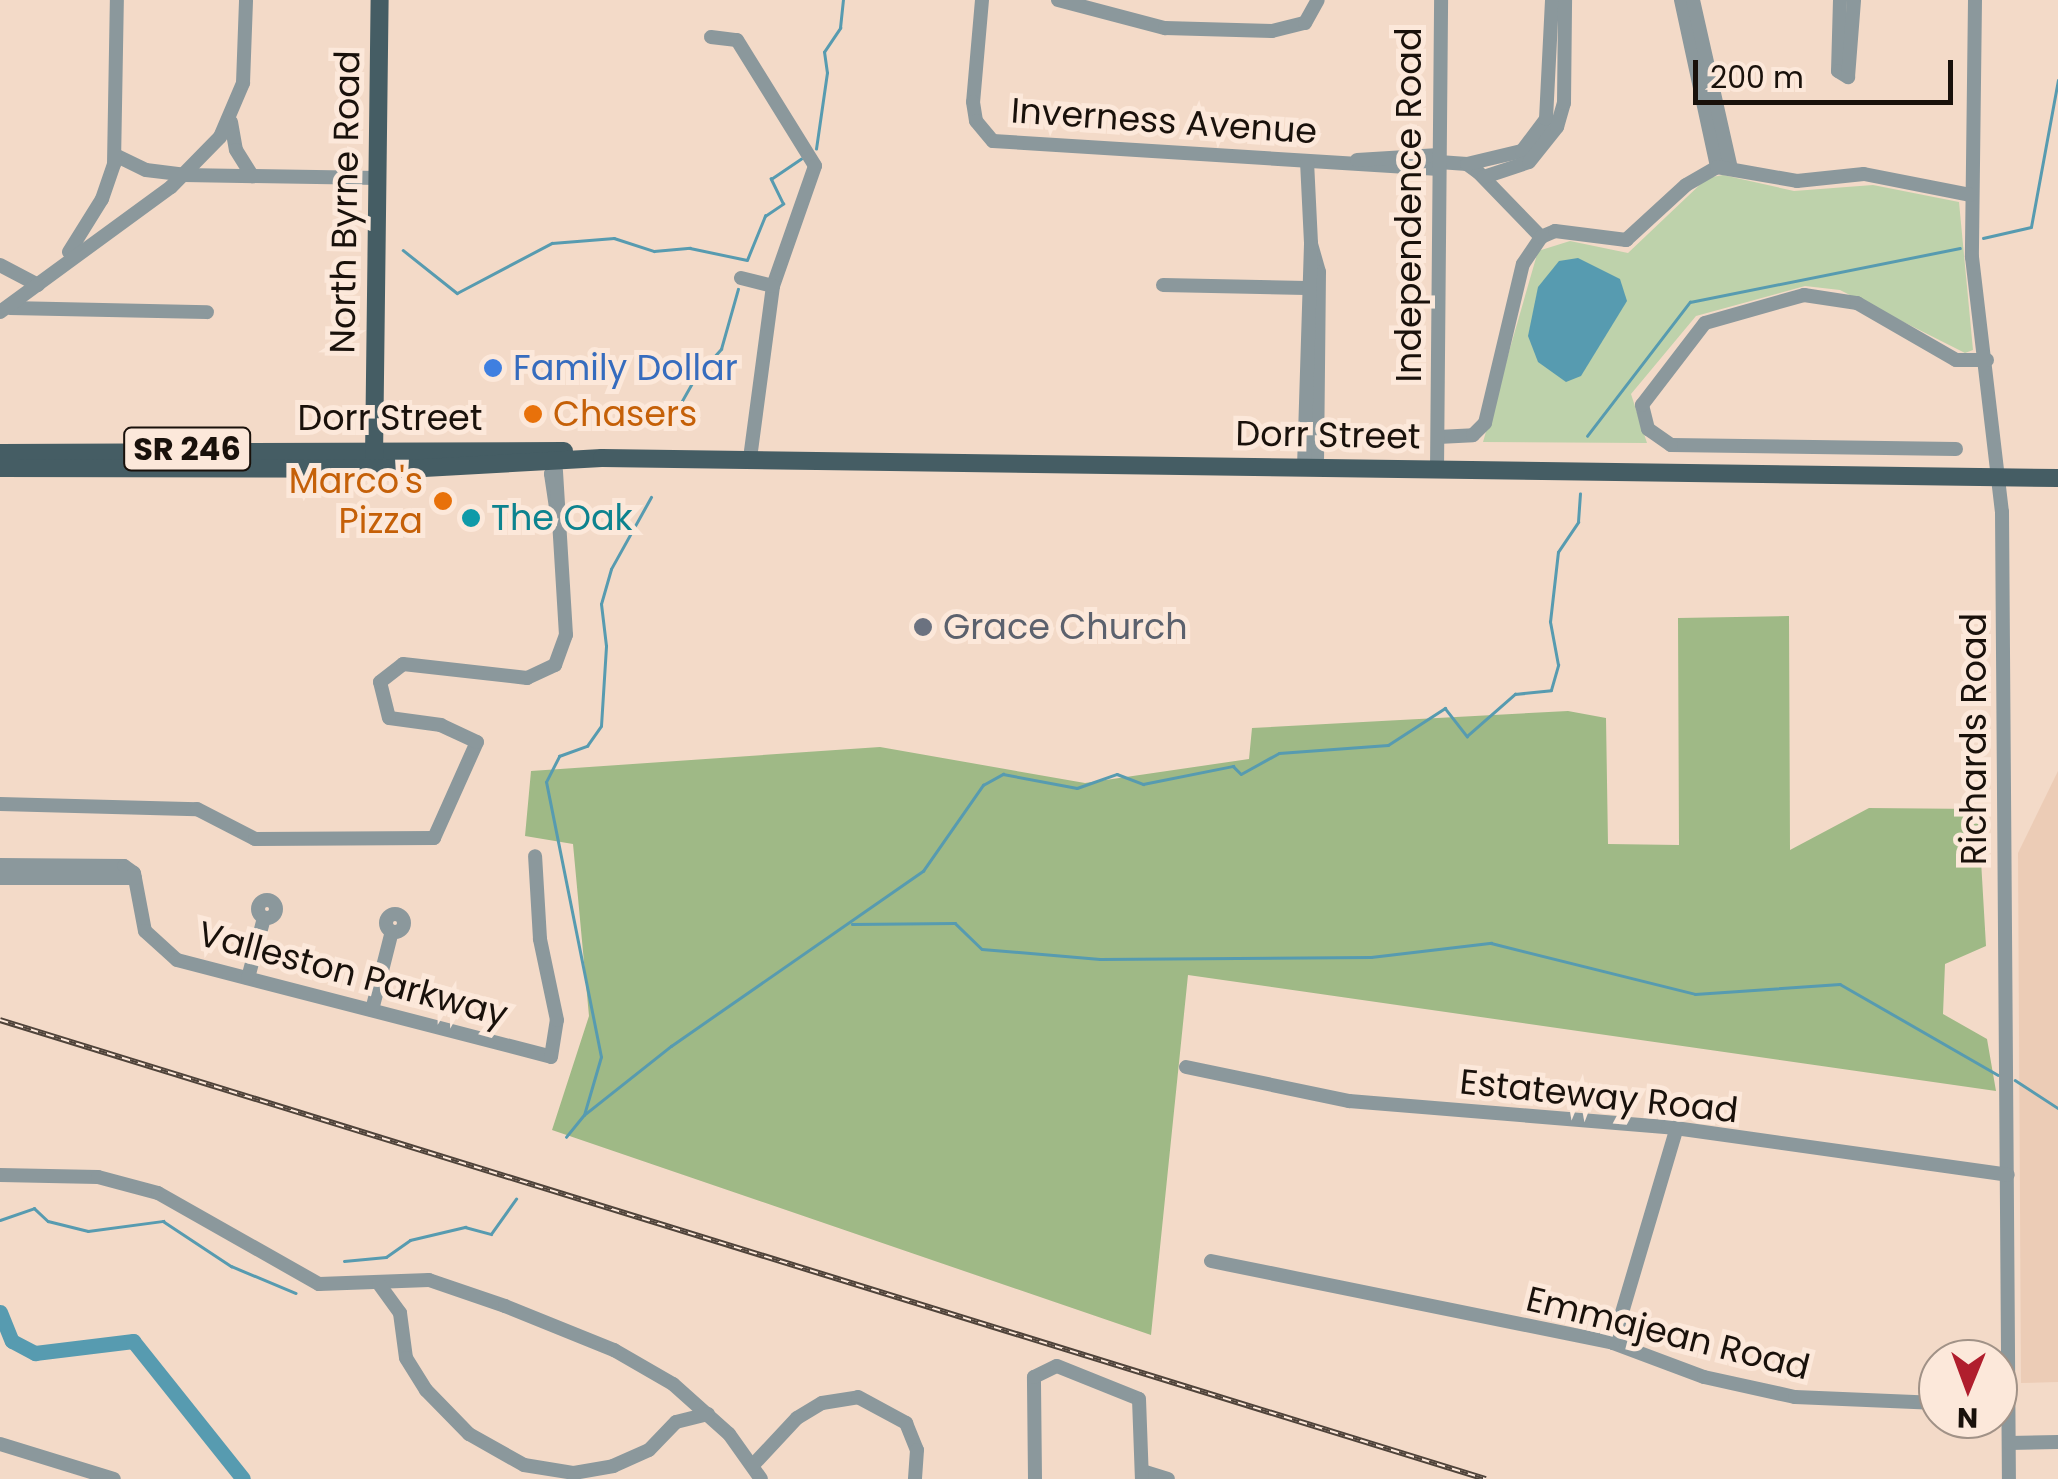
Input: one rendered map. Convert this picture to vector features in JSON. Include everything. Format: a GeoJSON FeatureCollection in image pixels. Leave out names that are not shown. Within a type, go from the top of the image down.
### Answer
{"type":"FeatureCollection","features":[{"type":"Feature","properties":{"kind":"main road","name":"North Byrne Road"},"geometry":{"type":"LineString","coordinates":[[374,457],[380,0]]}},
{"type":"Feature","properties":{"kind":"main road","name":"Dorr Street"},"geometry":{"type":"LineString","coordinates":[[0,468],[591,451],[596,458]]}},
{"type":"Feature","properties":{"kind":"main road","name":"Dorr Street"},"geometry":{"type":"LineString","coordinates":[[0,452],[374,457],[556,467],[596,458],[750,459],[2058,478]]}},
{"type":"Feature","properties":{"kind":"street"},"geometry":{"type":"LineString","coordinates":[[62,263],[102,199],[114,155],[117,0]]}},
{"type":"Feature","properties":{"kind":"street"},"geometry":{"type":"LineString","coordinates":[[4,310],[62,263],[184,176],[231,122],[243,83],[246,0]]}},
{"type":"Feature","properties":{"kind":"street","name":"Inverness Avenue"},"geometry":{"type":"LineString","coordinates":[[982,0],[973,102],[984,133],[1016,145],[1098,145],[1307,162],[1467,164]]}},
{"type":"Feature","properties":{"kind":"street"},"geometry":{"type":"LineString","coordinates":[[1058,0],[1165,28],[1284,30],[1315,7]]}},
{"type":"Feature","properties":{"kind":"street","name":"Independence Road"},"geometry":{"type":"LineString","coordinates":[[1437,470],[1441,0]]}},
{"type":"Feature","properties":{"kind":"street"},"geometry":{"type":"LineString","coordinates":[[1467,164],[1522,150],[1546,120],[1552,0]]}},
{"type":"Feature","properties":{"kind":"street"},"geometry":{"type":"LineString","coordinates":[[1484,177],[1529,162],[1557,127],[1564,103],[1565,0]]}},
{"type":"Feature","properties":{"kind":"street"},"geometry":{"type":"LineString","coordinates":[[1680,0],[1724,168]]}},
{"type":"Feature","properties":{"kind":"street"},"geometry":{"type":"LineString","coordinates":[[1692,0],[1724,168]]}},
{"type":"Feature","properties":{"kind":"street"},"geometry":{"type":"LineString","coordinates":[[1840,0],[1838,71],[1846,77],[1854,68],[1854,0]]}},
{"type":"Feature","properties":{"kind":"street","name":"Richards Road"},"geometry":{"type":"LineString","coordinates":[[1976,0],[1970,195],[2001,477],[2008,1176],[2004,1339]]}},
{"type":"Feature","properties":{"kind":"street"},"geometry":{"type":"LineString","coordinates":[[711,37],[738,40],[815,166],[773,286],[750,459]]}},
{"type":"Feature","properties":{"kind":"street"},"geometry":{"type":"LineString","coordinates":[[231,122],[236,150],[252,176]]}},
{"type":"Feature","properties":{"kind":"street"},"geometry":{"type":"LineString","coordinates":[[114,155],[146,170],[184,176],[378,178]]}},
{"type":"Feature","properties":{"kind":"street"},"geometry":{"type":"LineString","coordinates":[[1307,162],[1311,243],[1310,468]]}},
{"type":"Feature","properties":{"kind":"street"},"geometry":{"type":"LineString","coordinates":[[1467,164],[1542,237]]}},
{"type":"Feature","properties":{"kind":"street"},"geometry":{"type":"LineString","coordinates":[[1438,436],[1473,435],[1485,423],[1522,264],[1542,237],[1555,231],[1626,240],[1686,185],[1724,168],[1797,181],[1864,174],[1970,195]]}},
{"type":"Feature","properties":{"kind":"street"},"geometry":{"type":"LineString","coordinates":[[0,265],[38,284]]}},
{"type":"Feature","properties":{"kind":"street"},"geometry":{"type":"LineString","coordinates":[[741,278],[773,286]]}},
{"type":"Feature","properties":{"kind":"street"},"geometry":{"type":"LineString","coordinates":[[1164,285],[1311,287]]}},
{"type":"Feature","properties":{"kind":"street"},"geometry":{"type":"LineString","coordinates":[[1956,449],[1715,446],[1658,438],[1642,405],[1684,344],[1726,313],[1828,294],[1857,303],[1956,360],[1987,360]]}},
{"type":"Feature","properties":{"kind":"street"},"geometry":{"type":"LineString","coordinates":[[4,310],[207,312]]}},
{"type":"Feature","properties":{"kind":"street"},"geometry":{"type":"LineString","coordinates":[[1715,446],[1715,475]]}},
{"type":"Feature","properties":{"kind":"street"},"geometry":{"type":"LineString","coordinates":[[1921,449],[1921,476]]}},
{"type":"Feature","properties":{"kind":"street"},"geometry":{"type":"LineString","coordinates":[[0,804],[197,809],[255,839],[428,841],[439,832],[477,742],[441,725],[389,718],[380,682],[402,664],[520,678],[549,672],[566,635],[556,467]]}},
{"type":"Feature","properties":{"kind":"street","name":"Valleston Parkway"},"geometry":{"type":"LineString","coordinates":[[0,878],[124,866],[135,878],[141,924],[160,949],[248,978],[551,1056],[558,1020],[540,939],[535,856]]}},
{"type":"Feature","properties":{"kind":"street","name":"Valleston Parkway"},"geometry":{"type":"LineString","coordinates":[[0,865],[58,872]]}},
{"type":"Feature","properties":{"kind":"street"},"geometry":{"type":"LineString","coordinates":[[248,978],[264,918]]}},
{"type":"Feature","properties":{"kind":"street"},"geometry":{"type":"LineString","coordinates":[[372,1010],[392,931]]}},
{"type":"Feature","properties":{"kind":"street","name":"Estateway Road"},"geometry":{"type":"LineString","coordinates":[[1186,1067],[1349,1101],[1676,1130],[2008,1176]]}},
{"type":"Feature","properties":{"kind":"street"},"geometry":{"type":"LineString","coordinates":[[1613,1344],[1676,1130]]}},
{"type":"Feature","properties":{"kind":"street"},"geometry":{"type":"LineString","coordinates":[[0,1175],[122,1181],[196,1211],[308,1280],[379,1284],[415,1280],[468,1291],[578,1335],[672,1384],[708,1414],[761,1479]]}},
{"type":"Feature","properties":{"kind":"street","name":"Emmajean Road"},"geometry":{"type":"LineString","coordinates":[[1211,1261],[1613,1344],[1704,1377],[1795,1397],[1918,1402]]}},
{"type":"Feature","properties":{"kind":"street"},"geometry":{"type":"LineString","coordinates":[[400,1314],[415,1280]]}},
{"type":"Feature","properties":{"kind":"street"},"geometry":{"type":"LineString","coordinates":[[379,1284],[400,1314],[406,1358],[426,1390],[469,1434],[524,1465],[574,1473],[613,1466],[649,1450],[676,1422],[708,1414]]}},
{"type":"Feature","properties":{"kind":"street"},"geometry":{"type":"LineString","coordinates":[[1035,1479],[1034,1377],[1057,1366],[1140,1399],[1142,1475],[1168,1479]]}},
{"type":"Feature","properties":{"kind":"street"},"geometry":{"type":"LineString","coordinates":[[672,1384],[676,1422]]}},
{"type":"Feature","properties":{"kind":"street"},"geometry":{"type":"LineString","coordinates":[[753,1465],[797,1418],[822,1403],[858,1397],[906,1423],[917,1450],[916,1479]]}},
{"type":"Feature","properties":{"kind":"street","name":"Richards Road"},"geometry":{"type":"LineString","coordinates":[[2008,1439],[2010,1479]]}},
{"type":"Feature","properties":{"kind":"street"},"geometry":{"type":"LineString","coordinates":[[2009,1443],[2058,1442]]}},
{"type":"Feature","properties":{"kind":"street"},"geometry":{"type":"LineString","coordinates":[[0,1444],[114,1479]]}},
{"type":"Feature","properties":{"kind":"shaded area"},"geometry":{"type":"Polygon","coordinates":[[[2058,771],[2058,1382],[2021,1383],[2018,853],[2058,771]]]}},
{"type":"Feature","properties":{"kind":"green space"},"geometry":{"type":"Polygon","coordinates":[[[1723,175],[1794,191],[1873,185],[1959,202],[1973,350],[1965,353],[1840,290],[1805,286],[1696,316],[1631,394],[1647,443],[1483,442],[1538,251],[1570,241],[1628,253],[1707,178],[1723,175]]]}},
{"type":"Feature","properties":{"kind":"green space"},"geometry":{"type":"Polygon","coordinates":[[[1789,616],[1790,850],[1869,808],[1978,809],[1986,946],[1945,964],[1943,1014],[1987,1039],[1996,1091],[1188,975],[1151,1335],[552,1130],[589,1016],[573,844],[525,836],[531,771],[880,747],[1085,783],[1249,759],[1252,728],[1568,711],[1606,718],[1608,844],[1679,845],[1678,618],[1789,616]]]}},
{"type":"Feature","properties":{"kind":"water"},"geometry":{"type":"Polygon","coordinates":[[[1578,258],[1620,279],[1627,301],[1581,376],[1566,382],[1538,362],[1528,336],[1538,287],[1559,261],[1578,258]]]}},
{"type":"Feature","properties":{"kind":"waterway"},"geometry":{"type":"LineString","coordinates":[[816,149],[827,73],[824,52],[840,28],[843,0]]}},
{"type":"Feature","properties":{"kind":"waterway"},"geometry":{"type":"LineString","coordinates":[[1983,238],[2031,227],[2058,80]]}},
{"type":"Feature","properties":{"kind":"waterway"},"geometry":{"type":"LineString","coordinates":[[403,250],[457,293],[552,243],[614,238],[654,251],[690,248],[747,260],[765,216],[783,204],[771,179],[801,159]]}},
{"type":"Feature","properties":{"kind":"waterway"},"geometry":{"type":"LineString","coordinates":[[1587,436],[1690,302],[1960,248]]}},
{"type":"Feature","properties":{"kind":"waterway"},"geometry":{"type":"LineString","coordinates":[[670,422],[695,378],[721,349],[738,289]]}},
{"type":"Feature","properties":{"kind":"waterway"},"geometry":{"type":"LineString","coordinates":[[584,1115],[671,1046],[923,871],[983,785],[1003,774],[1077,788],[1117,774],[1143,784],[1233,766],[1241,774],[1279,753],[1388,745],[1445,708],[1467,736],[1515,694],[1551,690],[1558,665],[1550,622],[1558,552],[1578,522],[1580,494]]}},
{"type":"Feature","properties":{"kind":"waterway"},"geometry":{"type":"LineString","coordinates":[[566,1137],[584,1115],[601,1057],[546,782],[559,756],[587,746],[601,726],[606,646],[601,604],[611,569],[651,497]]}},
{"type":"Feature","properties":{"kind":"waterway"},"geometry":{"type":"LineString","coordinates":[[852,924],[955,923],[982,949],[1100,959],[1371,957],[1491,943],[1695,994],[1840,984],[1998,1075]]}},
{"type":"Feature","properties":{"kind":"waterway"},"geometry":{"type":"LineString","coordinates":[[2015,1080],[2058,1108]]}},
{"type":"Feature","properties":{"kind":"waterway"},"geometry":{"type":"LineString","coordinates":[[344,1261],[386,1257],[410,1240],[465,1227],[491,1234],[516,1199]]}},
{"type":"Feature","properties":{"kind":"waterway"},"geometry":{"type":"LineString","coordinates":[[0,1220],[34,1208],[48,1221],[88,1231],[163,1221],[231,1266],[296,1293]]}},
{"type":"Feature","properties":{"kind":"waterway"},"geometry":{"type":"LineString","coordinates":[[0,1312],[12,1341],[35,1353],[133,1341],[243,1479]]}},
{"type":"Feature","properties":{"kind":"railway"},"geometry":{"type":"LineString","coordinates":[[0,1020],[1486,1479]]}},
{"type":"Feature","properties":{"kind":"place","name":"Family Dollar"},"geometry":{"type":"Point","coordinates":[493,368]}},
{"type":"Feature","properties":{"kind":"place","name":"Chasers"},"geometry":{"type":"Point","coordinates":[533,414]}},
{"type":"Feature","properties":{"kind":"place","name":"Marco's Pizza"},"geometry":{"type":"Point","coordinates":[443,501]}},
{"type":"Feature","properties":{"kind":"place","name":"The Oak"},"geometry":{"type":"Point","coordinates":[471,518]}},
{"type":"Feature","properties":{"kind":"place","name":"Grace Church"},"geometry":{"type":"Point","coordinates":[923,627]}}]}
